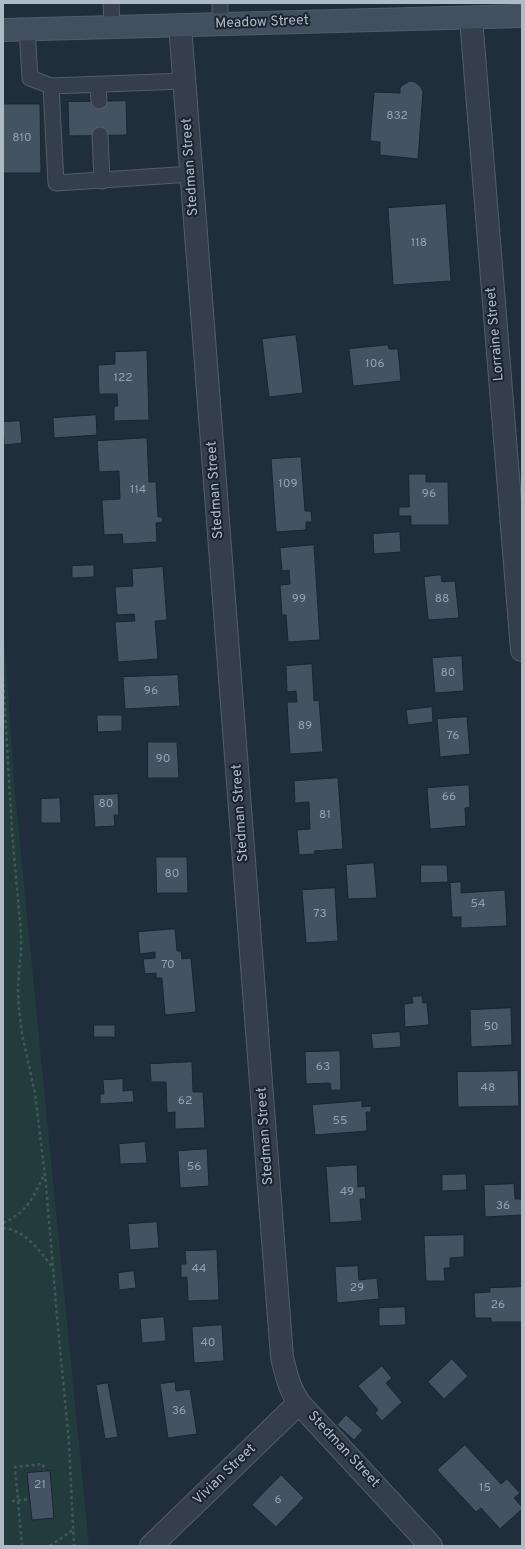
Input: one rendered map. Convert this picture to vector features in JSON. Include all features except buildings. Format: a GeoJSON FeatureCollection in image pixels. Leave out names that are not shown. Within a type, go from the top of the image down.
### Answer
{"type":"FeatureCollection","features":[{"type":"Feature","properties":{"kind":"main road","name":"Meadow Street"},"geometry":{"type":"LineString","coordinates":[[3,30],[180,25],[220,13],[471,18],[522,16]]}},
{"type":"Feature","properties":{"kind":"street","name":"Lorraine Street"},"geometry":{"type":"LineString","coordinates":[[471,18],[522,650]]}},
{"type":"Feature","properties":{"kind":"street","name":"Stedman Street"},"geometry":{"type":"LineString","coordinates":[[180,25],[280,1339],[287,1380],[291,1391],[299,1403],[431,1546]]}},
{"type":"Feature","properties":{"kind":"street","name":"Vivian Street"},"geometry":{"type":"LineString","coordinates":[[151,1546],[299,1403]]}},
{"type":"Feature","properties":{"kind":"lane"},"geometry":{"type":"LineString","coordinates":[[111,3],[112,27]]}},
{"type":"Feature","properties":{"kind":"lane"},"geometry":{"type":"LineString","coordinates":[[27,29],[30,78],[51,86],[185,81]]}},
{"type":"Feature","properties":{"kind":"lane"},"geometry":{"type":"LineString","coordinates":[[98,84],[99,101]]}},
{"type":"Feature","properties":{"kind":"lane"},"geometry":{"type":"LineString","coordinates":[[51,86],[56,183],[192,174]]}},
{"type":"Feature","properties":{"kind":"lane"},"geometry":{"type":"LineString","coordinates":[[100,135],[102,181]]}},
{"type":"Feature","properties":{"kind":"path"},"geometry":{"type":"LineString","coordinates":[[3,678],[12,831],[22,952],[18,988],[22,1034],[35,1092],[45,1172],[69,1443],[74,1546]]}},
{"type":"Feature","properties":{"kind":"path"},"geometry":{"type":"LineString","coordinates":[[3,1223],[27,1208],[45,1172]]}},
{"type":"Feature","properties":{"kind":"path"},"geometry":{"type":"LineString","coordinates":[[3,1228],[20,1233],[36,1248],[53,1269]]}},
{"type":"Feature","properties":{"kind":"path"},"geometry":{"type":"LineString","coordinates":[[22,1546],[15,1467],[43,1464],[44,1471]]}},
{"type":"Feature","properties":{"kind":"path"},"geometry":{"type":"LineString","coordinates":[[12,1501],[30,1499]]}},
{"type":"Feature","properties":{"kind":"path"},"geometry":{"type":"LineString","coordinates":[[50,1546],[73,1530]]}},
{"type":"Feature","properties":{"kind":"green space"},"geometry":{"type":"Polygon","coordinates":[[[3,621],[15,793],[89,1546],[3,1546],[3,621]]]}}]}
